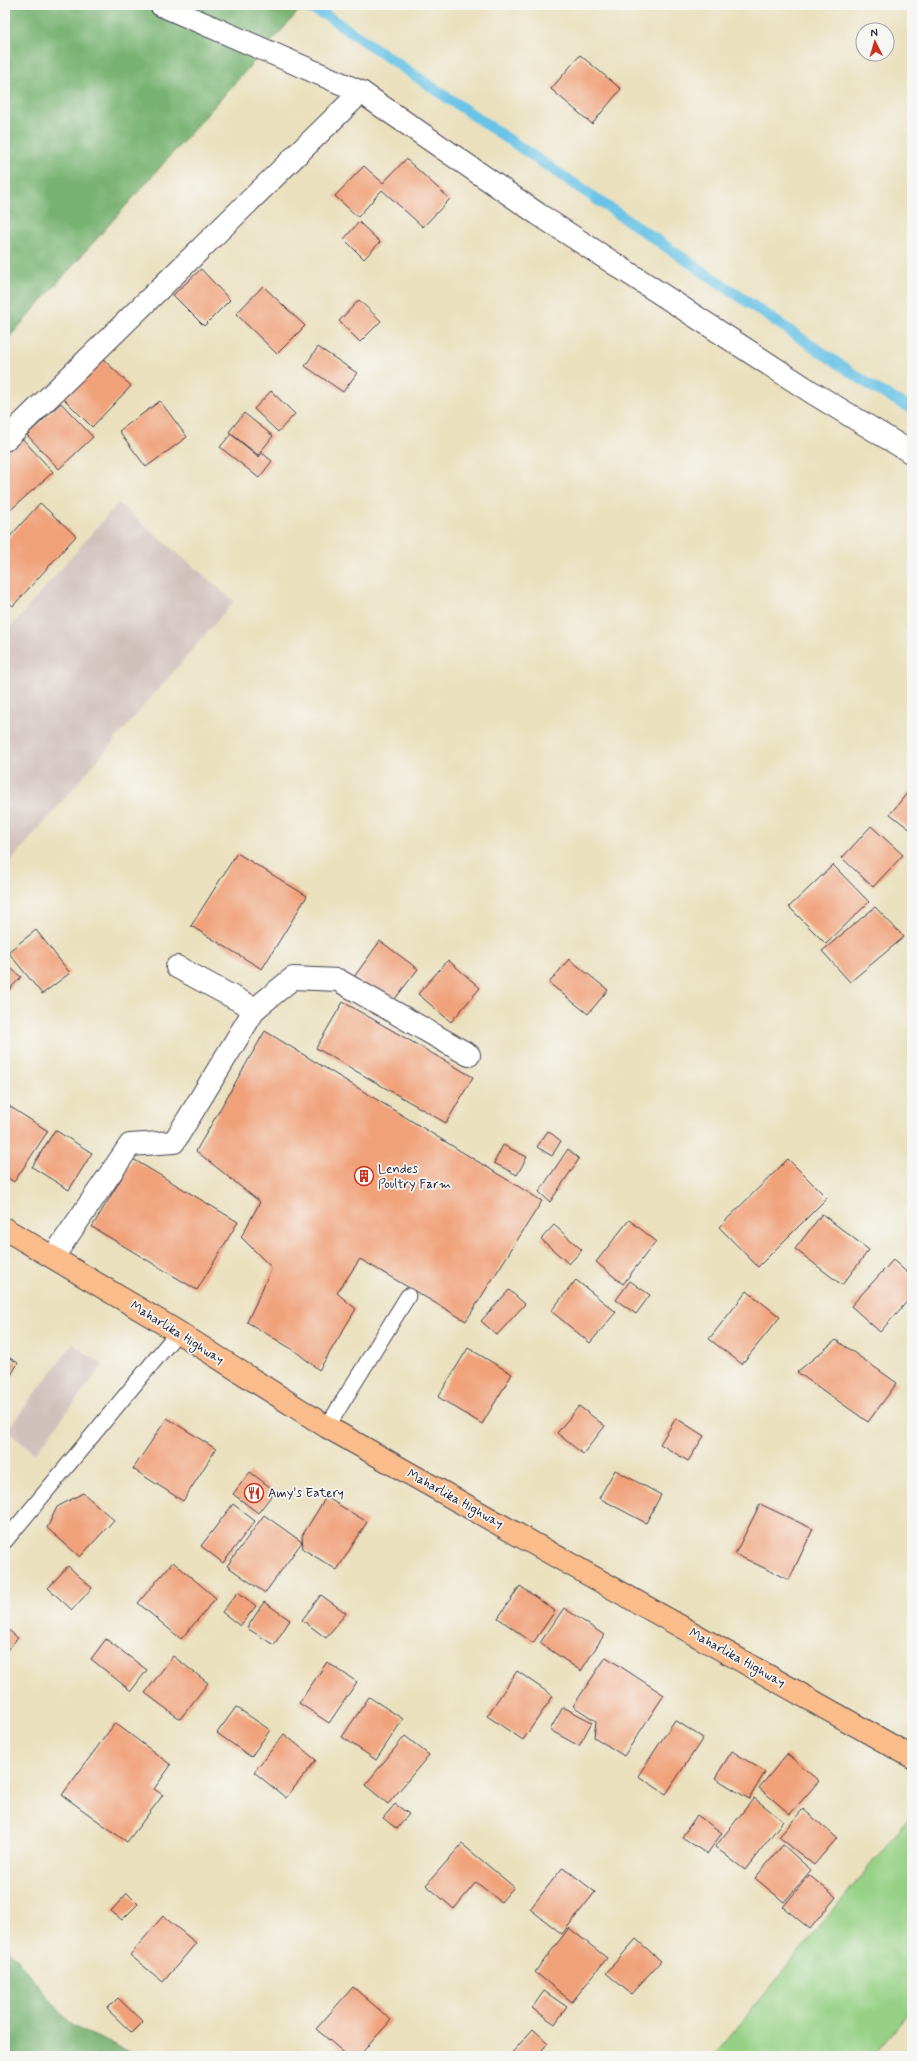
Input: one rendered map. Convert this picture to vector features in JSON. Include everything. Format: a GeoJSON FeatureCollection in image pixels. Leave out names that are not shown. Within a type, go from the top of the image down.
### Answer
{"type":"FeatureCollection","features":[{"type":"Feature","properties":{"kind":"highway","name":"Maharlika Highway"},"geometry":{"type":"LineString","coordinates":[[5,1229],[178,1332],[327,1427],[912,1757]]}},
{"type":"Feature","properties":{"kind":"street"},"geometry":{"type":"LineString","coordinates":[[161,5],[361,92],[552,222],[813,393],[912,453]]}},
{"type":"Feature","properties":{"kind":"street"},"geometry":{"type":"LineString","coordinates":[[5,440],[361,92]]}},
{"type":"Feature","properties":{"kind":"street"},"geometry":{"type":"LineString","coordinates":[[177,967],[255,1009]]}},
{"type":"Feature","properties":{"kind":"street"},"geometry":{"type":"LineString","coordinates":[[52,1257],[130,1145],[174,1142],[255,1009],[293,978],[338,980],[469,1055]]}},
{"type":"Feature","properties":{"kind":"lane"},"geometry":{"type":"LineString","coordinates":[[327,1427],[408,1296]]}},
{"type":"Feature","properties":{"kind":"lane"},"geometry":{"type":"LineString","coordinates":[[5,1541],[178,1332]]}},
{"type":"Feature","properties":{"kind":"shaded area"},"geometry":{"type":"Polygon","coordinates":[[[118,503],[234,601],[5,868],[5,634],[118,503]]]}},
{"type":"Feature","properties":{"kind":"shaded area"},"geometry":{"type":"Polygon","coordinates":[[[73,1344],[103,1365],[35,1454],[7,1430],[73,1344]]]}},
{"type":"Feature","properties":{"kind":"green space"},"geometry":{"type":"Polygon","coordinates":[[[5,5],[304,5],[5,342],[5,5]]]}},
{"type":"Feature","properties":{"kind":"green space"},"geometry":{"type":"Polygon","coordinates":[[[912,1814],[912,2009],[873,2056],[714,2056],[912,1814]]]}},
{"type":"Feature","properties":{"kind":"green space"},"geometry":{"type":"Polygon","coordinates":[[[5,1945],[72,2026],[139,2056],[5,2056],[5,1945]]]}},
{"type":"Feature","properties":{"kind":"building"},"geometry":{"type":"Polygon","coordinates":[[[580,55],[621,89],[592,124],[551,89],[580,55]]]}},
{"type":"Feature","properties":{"kind":"building"},"geometry":{"type":"Polygon","coordinates":[[[406,159],[450,199],[423,227],[382,190],[358,217],[335,196],[364,166],[383,183],[406,159]]]}},
{"type":"Feature","properties":{"kind":"building"},"geometry":{"type":"Polygon","coordinates":[[[359,222],[380,242],[364,259],[344,239],[359,222]]]}},
{"type":"Feature","properties":{"kind":"building"},"geometry":{"type":"Polygon","coordinates":[[[201,269],[230,300],[204,326],[173,295],[201,269]]]}},
{"type":"Feature","properties":{"kind":"building"},"geometry":{"type":"Polygon","coordinates":[[[263,286],[305,326],[277,354],[236,314],[263,286]]]}},
{"type":"Feature","properties":{"kind":"building"},"geometry":{"type":"Polygon","coordinates":[[[359,300],[381,321],[360,342],[339,321],[359,300]]]}},
{"type":"Feature","properties":{"kind":"building"},"geometry":{"type":"Polygon","coordinates":[[[318,347],[357,373],[343,392],[305,366],[318,347]]]}},
{"type":"Feature","properties":{"kind":"building"},"geometry":{"type":"Polygon","coordinates":[[[102,358],[131,386],[92,427],[63,398],[102,358]]]}},
{"type":"Feature","properties":{"kind":"building"},"geometry":{"type":"Polygon","coordinates":[[[271,391],[295,414],[278,432],[254,409],[271,391]]]}},
{"type":"Feature","properties":{"kind":"building"},"geometry":{"type":"Polygon","coordinates":[[[160,401],[187,437],[146,467],[119,431],[160,401]]]}},
{"type":"Feature","properties":{"kind":"building"},"geometry":{"type":"Polygon","coordinates":[[[61,403],[93,437],[59,469],[27,435],[61,403]]]}},
{"type":"Feature","properties":{"kind":"building"},"geometry":{"type":"Polygon","coordinates":[[[244,413],[273,436],[258,455],[229,432],[244,413]]]}},
{"type":"Feature","properties":{"kind":"building"},"geometry":{"type":"Polygon","coordinates":[[[18,434],[53,472],[5,515],[5,446],[18,434]]]}},
{"type":"Feature","properties":{"kind":"building"},"geometry":{"type":"Polygon","coordinates":[[[231,434],[259,457],[262,453],[272,461],[259,478],[220,447],[231,434]]]}},
{"type":"Feature","properties":{"kind":"building"},"geometry":{"type":"Polygon","coordinates":[[[40,503],[76,536],[13,606],[5,599],[5,542],[40,503]]]}},
{"type":"Feature","properties":{"kind":"building"},"geometry":{"type":"Polygon","coordinates":[[[908,792],[912,795],[912,831],[890,814],[908,792]]]}},
{"type":"Feature","properties":{"kind":"building"},"geometry":{"type":"Polygon","coordinates":[[[871,826],[903,855],[873,887],[842,858],[871,826]]]}},
{"type":"Feature","properties":{"kind":"building"},"geometry":{"type":"Polygon","coordinates":[[[237,853],[307,896],[262,969],[191,926],[237,853]]]}},
{"type":"Feature","properties":{"kind":"building"},"geometry":{"type":"Polygon","coordinates":[[[833,865],[869,902],[826,944],[789,907],[833,865]]]}},
{"type":"Feature","properties":{"kind":"building"},"geometry":{"type":"Polygon","coordinates":[[[875,907],[904,937],[850,982],[822,951],[875,907]]]}},
{"type":"Feature","properties":{"kind":"building"},"geometry":{"type":"Polygon","coordinates":[[[36,930],[70,973],[42,994],[8,952],[36,930]]]}},
{"type":"Feature","properties":{"kind":"building"},"geometry":{"type":"Polygon","coordinates":[[[380,941],[418,969],[391,1004],[354,977],[380,941]]]}},
{"type":"Feature","properties":{"kind":"building"},"geometry":{"type":"Polygon","coordinates":[[[569,959],[608,990],[588,1014],[549,983],[569,959]]]}},
{"type":"Feature","properties":{"kind":"building"},"geometry":{"type":"Polygon","coordinates":[[[448,960],[480,988],[451,1022],[418,994],[448,960]]]}},
{"type":"Feature","properties":{"kind":"building"},"geometry":{"type":"Polygon","coordinates":[[[5,963],[21,977],[5,994],[5,963]]]}},
{"type":"Feature","properties":{"kind":"building"},"geometry":{"type":"Polygon","coordinates":[[[343,1002],[473,1077],[446,1123],[316,1048],[343,1002]]]}},
{"type":"Feature","properties":{"kind":"building","name":"Lendes Poultry Farm"},"geometry":{"type":"Polygon","coordinates":[[[265,1031],[542,1201],[466,1321],[360,1259],[337,1293],[356,1309],[319,1370],[295,1351],[247,1322],[272,1268],[241,1237],[260,1202],[196,1151],[265,1031]]]}},
{"type":"Feature","properties":{"kind":"building"},"geometry":{"type":"Polygon","coordinates":[[[9,1106],[48,1131],[14,1182],[5,1176],[5,1111],[9,1106]]]}},
{"type":"Feature","properties":{"kind":"building"},"geometry":{"type":"Polygon","coordinates":[[[55,1130],[92,1153],[69,1190],[32,1167],[55,1130]]]}},
{"type":"Feature","properties":{"kind":"building"},"geometry":{"type":"Polygon","coordinates":[[[548,1131],[561,1141],[552,1156],[537,1147],[548,1131]]]}},
{"type":"Feature","properties":{"kind":"building"},"geometry":{"type":"Polygon","coordinates":[[[503,1145],[527,1157],[517,1175],[494,1163],[503,1145]]]}},
{"type":"Feature","properties":{"kind":"building"},"geometry":{"type":"Polygon","coordinates":[[[568,1149],[579,1159],[550,1202],[539,1192],[568,1149]]]}},
{"type":"Feature","properties":{"kind":"building"},"geometry":{"type":"Polygon","coordinates":[[[133,1159],[238,1222],[197,1290],[92,1227],[133,1159]]]}},
{"type":"Feature","properties":{"kind":"building"},"geometry":{"type":"Polygon","coordinates":[[[788,1159],[827,1198],[758,1267],[719,1227],[788,1159]]]}},
{"type":"Feature","properties":{"kind":"building"},"geometry":{"type":"Polygon","coordinates":[[[822,1214],[869,1250],[842,1285],[795,1249],[822,1214]]]}},
{"type":"Feature","properties":{"kind":"building"},"geometry":{"type":"Polygon","coordinates":[[[629,1220],[656,1241],[623,1284],[596,1262],[629,1220]]]}},
{"type":"Feature","properties":{"kind":"building"},"geometry":{"type":"Polygon","coordinates":[[[554,1225],[582,1250],[569,1264],[541,1239],[554,1225]]]}},
{"type":"Feature","properties":{"kind":"building"},"geometry":{"type":"Polygon","coordinates":[[[893,1260],[912,1277],[912,1296],[880,1332],[851,1306],[893,1260]]]}},
{"type":"Feature","properties":{"kind":"building"},"geometry":{"type":"Polygon","coordinates":[[[576,1280],[616,1312],[590,1343],[551,1311],[576,1280]]]}},
{"type":"Feature","properties":{"kind":"building"},"geometry":{"type":"Polygon","coordinates":[[[630,1281],[650,1295],[636,1314],[616,1300],[630,1281]]]}},
{"type":"Feature","properties":{"kind":"building"},"geometry":{"type":"Polygon","coordinates":[[[509,1290],[525,1304],[497,1335],[481,1321],[509,1290]]]}},
{"type":"Feature","properties":{"kind":"building"},"geometry":{"type":"Polygon","coordinates":[[[747,1291],[780,1317],[742,1364],[709,1339],[747,1291]]]}},
{"type":"Feature","properties":{"kind":"building"},"geometry":{"type":"Polygon","coordinates":[[[836,1340],[897,1383],[868,1422],[797,1372],[836,1340]]]}},
{"type":"Feature","properties":{"kind":"building"},"geometry":{"type":"Polygon","coordinates":[[[468,1348],[512,1374],[482,1424],[438,1397],[468,1348]]]}},
{"type":"Feature","properties":{"kind":"building"},"geometry":{"type":"Polygon","coordinates":[[[5,1355],[18,1363],[5,1386],[5,1355]]]}},
{"type":"Feature","properties":{"kind":"building"},"geometry":{"type":"Polygon","coordinates":[[[579,1406],[605,1426],[583,1454],[557,1433],[579,1406]]]}},
{"type":"Feature","properties":{"kind":"building"},"geometry":{"type":"Polygon","coordinates":[[[167,1418],[216,1449],[183,1501],[133,1469],[167,1418]]]}},
{"type":"Feature","properties":{"kind":"building"},"geometry":{"type":"Polygon","coordinates":[[[676,1418],[704,1436],[688,1461],[660,1444],[676,1418]]]}},
{"type":"Feature","properties":{"kind":"building"},"geometry":{"type":"Polygon","coordinates":[[[615,1470],[661,1495],[646,1523],[599,1498],[615,1470]]]}},
{"type":"Feature","properties":{"kind":"building","name":"Amy's Eatery"},"geometry":{"type":"Polygon","coordinates":[[[250,1472],[275,1491],[258,1513],[233,1494],[250,1472]]]}},
{"type":"Feature","properties":{"kind":"building"},"geometry":{"type":"Polygon","coordinates":[[[83,1493],[114,1520],[80,1557],[47,1528],[57,1507],[83,1493]]]}},
{"type":"Feature","properties":{"kind":"building"},"geometry":{"type":"Polygon","coordinates":[[[326,1497],[367,1522],[337,1570],[303,1549],[302,1536],[326,1497]]]}},
{"type":"Feature","properties":{"kind":"building"},"geometry":{"type":"Polygon","coordinates":[[[233,1504],[255,1521],[223,1563],[201,1546],[233,1504]]]}},
{"type":"Feature","properties":{"kind":"building"},"geometry":{"type":"Polygon","coordinates":[[[760,1504],[813,1529],[789,1580],[735,1554],[760,1504]]]}},
{"type":"Feature","properties":{"kind":"building"},"geometry":{"type":"Polygon","coordinates":[[[264,1515],[302,1542],[265,1593],[227,1566],[264,1515]]]}},
{"type":"Feature","properties":{"kind":"building"},"geometry":{"type":"Polygon","coordinates":[[[173,1562],[216,1598],[181,1639],[138,1603],[173,1562]]]}},
{"type":"Feature","properties":{"kind":"building"},"geometry":{"type":"Polygon","coordinates":[[[68,1566],[92,1588],[72,1610],[48,1588],[68,1566]]]}},
{"type":"Feature","properties":{"kind":"building"},"geometry":{"type":"Polygon","coordinates":[[[520,1586],[555,1611],[533,1643],[498,1618],[520,1586]]]}},
{"type":"Feature","properties":{"kind":"building"},"geometry":{"type":"Polygon","coordinates":[[[238,1592],[256,1606],[240,1626],[222,1612],[238,1592]]]}},
{"type":"Feature","properties":{"kind":"building"},"geometry":{"type":"Polygon","coordinates":[[[321,1595],[346,1613],[326,1638],[302,1620],[321,1595]]]}},
{"type":"Feature","properties":{"kind":"building"},"geometry":{"type":"Polygon","coordinates":[[[264,1602],[290,1620],[274,1645],[247,1628],[264,1602]]]}},
{"type":"Feature","properties":{"kind":"building"},"geometry":{"type":"Polygon","coordinates":[[[564,1608],[604,1635],[581,1671],[540,1643],[564,1608]]]}},
{"type":"Feature","properties":{"kind":"building"},"geometry":{"type":"Polygon","coordinates":[[[5,1627],[18,1638],[5,1652],[5,1627]]]}},
{"type":"Feature","properties":{"kind":"building"},"geometry":{"type":"Polygon","coordinates":[[[106,1639],[147,1670],[131,1691],[91,1659],[106,1639]]]}},
{"type":"Feature","properties":{"kind":"building"},"geometry":{"type":"Polygon","coordinates":[[[173,1656],[208,1683],[180,1719],[145,1693],[173,1656]]]}},
{"type":"Feature","properties":{"kind":"building"},"geometry":{"type":"Polygon","coordinates":[[[606,1657],[664,1695],[624,1756],[594,1737],[596,1721],[573,1706],[606,1657]]]}},
{"type":"Feature","properties":{"kind":"building"},"geometry":{"type":"Polygon","coordinates":[[[327,1662],[357,1682],[329,1723],[299,1703],[327,1662]]]}},
{"type":"Feature","properties":{"kind":"building"},"geometry":{"type":"Polygon","coordinates":[[[517,1671],[553,1696],[523,1740],[487,1716],[517,1671]]]}},
{"type":"Feature","properties":{"kind":"building"},"geometry":{"type":"Polygon","coordinates":[[[369,1697],[403,1719],[376,1760],[342,1737],[369,1697]]]}},
{"type":"Feature","properties":{"kind":"building"},"geometry":{"type":"Polygon","coordinates":[[[236,1707],[270,1730],[251,1757],[217,1733],[236,1707]]]}},
{"type":"Feature","properties":{"kind":"building"},"geometry":{"type":"Polygon","coordinates":[[[563,1707],[592,1722],[579,1746],[550,1730],[563,1707]]]}},
{"type":"Feature","properties":{"kind":"building"},"geometry":{"type":"Polygon","coordinates":[[[675,1720],[703,1738],[666,1794],[638,1776],[675,1720]]]}},
{"type":"Feature","properties":{"kind":"building"},"geometry":{"type":"Polygon","coordinates":[[[115,1723],[171,1765],[154,1789],[163,1795],[127,1842],[62,1795],[115,1723]]]}},
{"type":"Feature","properties":{"kind":"building"},"geometry":{"type":"Polygon","coordinates":[[[284,1734],[316,1760],[286,1798],[254,1772],[284,1734]]]}},
{"type":"Feature","properties":{"kind":"building"},"geometry":{"type":"Polygon","coordinates":[[[405,1736],[429,1755],[388,1804],[365,1785],[405,1736]]]}},
{"type":"Feature","properties":{"kind":"building"},"geometry":{"type":"Polygon","coordinates":[[[732,1751],[765,1772],[749,1799],[715,1778],[732,1751]]]}},
{"type":"Feature","properties":{"kind":"building"},"geometry":{"type":"Polygon","coordinates":[[[787,1754],[819,1781],[790,1814],[759,1788],[787,1754]]]}},
{"type":"Feature","properties":{"kind":"building"},"geometry":{"type":"Polygon","coordinates":[[[754,1798],[783,1821],[745,1870],[715,1847],[754,1798]]]}},
{"type":"Feature","properties":{"kind":"building"},"geometry":{"type":"Polygon","coordinates":[[[395,1804],[409,1814],[397,1829],[383,1818],[395,1804]]]}},
{"type":"Feature","properties":{"kind":"building"},"geometry":{"type":"Polygon","coordinates":[[[803,1809],[837,1838],[814,1865],[779,1837],[803,1809]]]}},
{"type":"Feature","properties":{"kind":"building"},"geometry":{"type":"Polygon","coordinates":[[[697,1815],[722,1833],[707,1854],[682,1837],[697,1815]]]}},
{"type":"Feature","properties":{"kind":"building"},"geometry":{"type":"Polygon","coordinates":[[[462,1844],[514,1887],[501,1902],[476,1882],[454,1909],[426,1885],[462,1844]]]}},
{"type":"Feature","properties":{"kind":"building"},"geometry":{"type":"Polygon","coordinates":[[[783,1845],[811,1870],[784,1902],[755,1878],[783,1845]]]}},
{"type":"Feature","properties":{"kind":"building"},"geometry":{"type":"Polygon","coordinates":[[[563,1867],[595,1892],[562,1934],[530,1909],[563,1867]]]}},
{"type":"Feature","properties":{"kind":"building"},"geometry":{"type":"Polygon","coordinates":[[[809,1875],[836,1897],[810,1929],[783,1907],[809,1875]]]}},
{"type":"Feature","properties":{"kind":"building"},"geometry":{"type":"Polygon","coordinates":[[[127,1893],[138,1904],[122,1920],[111,1911],[127,1893]]]}},
{"type":"Feature","properties":{"kind":"building"},"geometry":{"type":"Polygon","coordinates":[[[163,1916],[196,1943],[163,1982],[130,1955],[163,1916]]]}},
{"type":"Feature","properties":{"kind":"building"},"geometry":{"type":"Polygon","coordinates":[[[569,1928],[607,1958],[572,2002],[535,1972],[569,1928]]]}},
{"type":"Feature","properties":{"kind":"building"},"geometry":{"type":"Polygon","coordinates":[[[636,1939],[661,1961],[631,1994],[606,1973],[636,1939]]]}},
{"type":"Feature","properties":{"kind":"building"},"geometry":{"type":"Polygon","coordinates":[[[353,1987],[391,2020],[359,2056],[348,2056],[316,2029],[353,1987]]]}},
{"type":"Feature","properties":{"kind":"building"},"geometry":{"type":"Polygon","coordinates":[[[544,1991],[567,2007],[555,2024],[532,2008],[544,1991]]]}},
{"type":"Feature","properties":{"kind":"building"},"geometry":{"type":"Polygon","coordinates":[[[118,1998],[143,2022],[132,2033],[107,2009],[118,1998]]]}},
{"type":"Feature","properties":{"kind":"building"},"geometry":{"type":"Polygon","coordinates":[[[533,2029],[548,2043],[537,2056],[509,2056],[533,2029]]]}},
{"type":"Feature","properties":{"kind":"waterway"},"geometry":{"type":"LineString","coordinates":[[302,5],[326,15],[874,388],[912,409]]}},
{"type":"Feature","properties":{"kind":"place","name":"Lendes Poultry Farm"},"geometry":{"type":"Point","coordinates":[364,1176]}},
{"type":"Feature","properties":{"kind":"place","name":"Amy's Eatery"},"geometry":{"type":"Point","coordinates":[254,1493]}}]}
